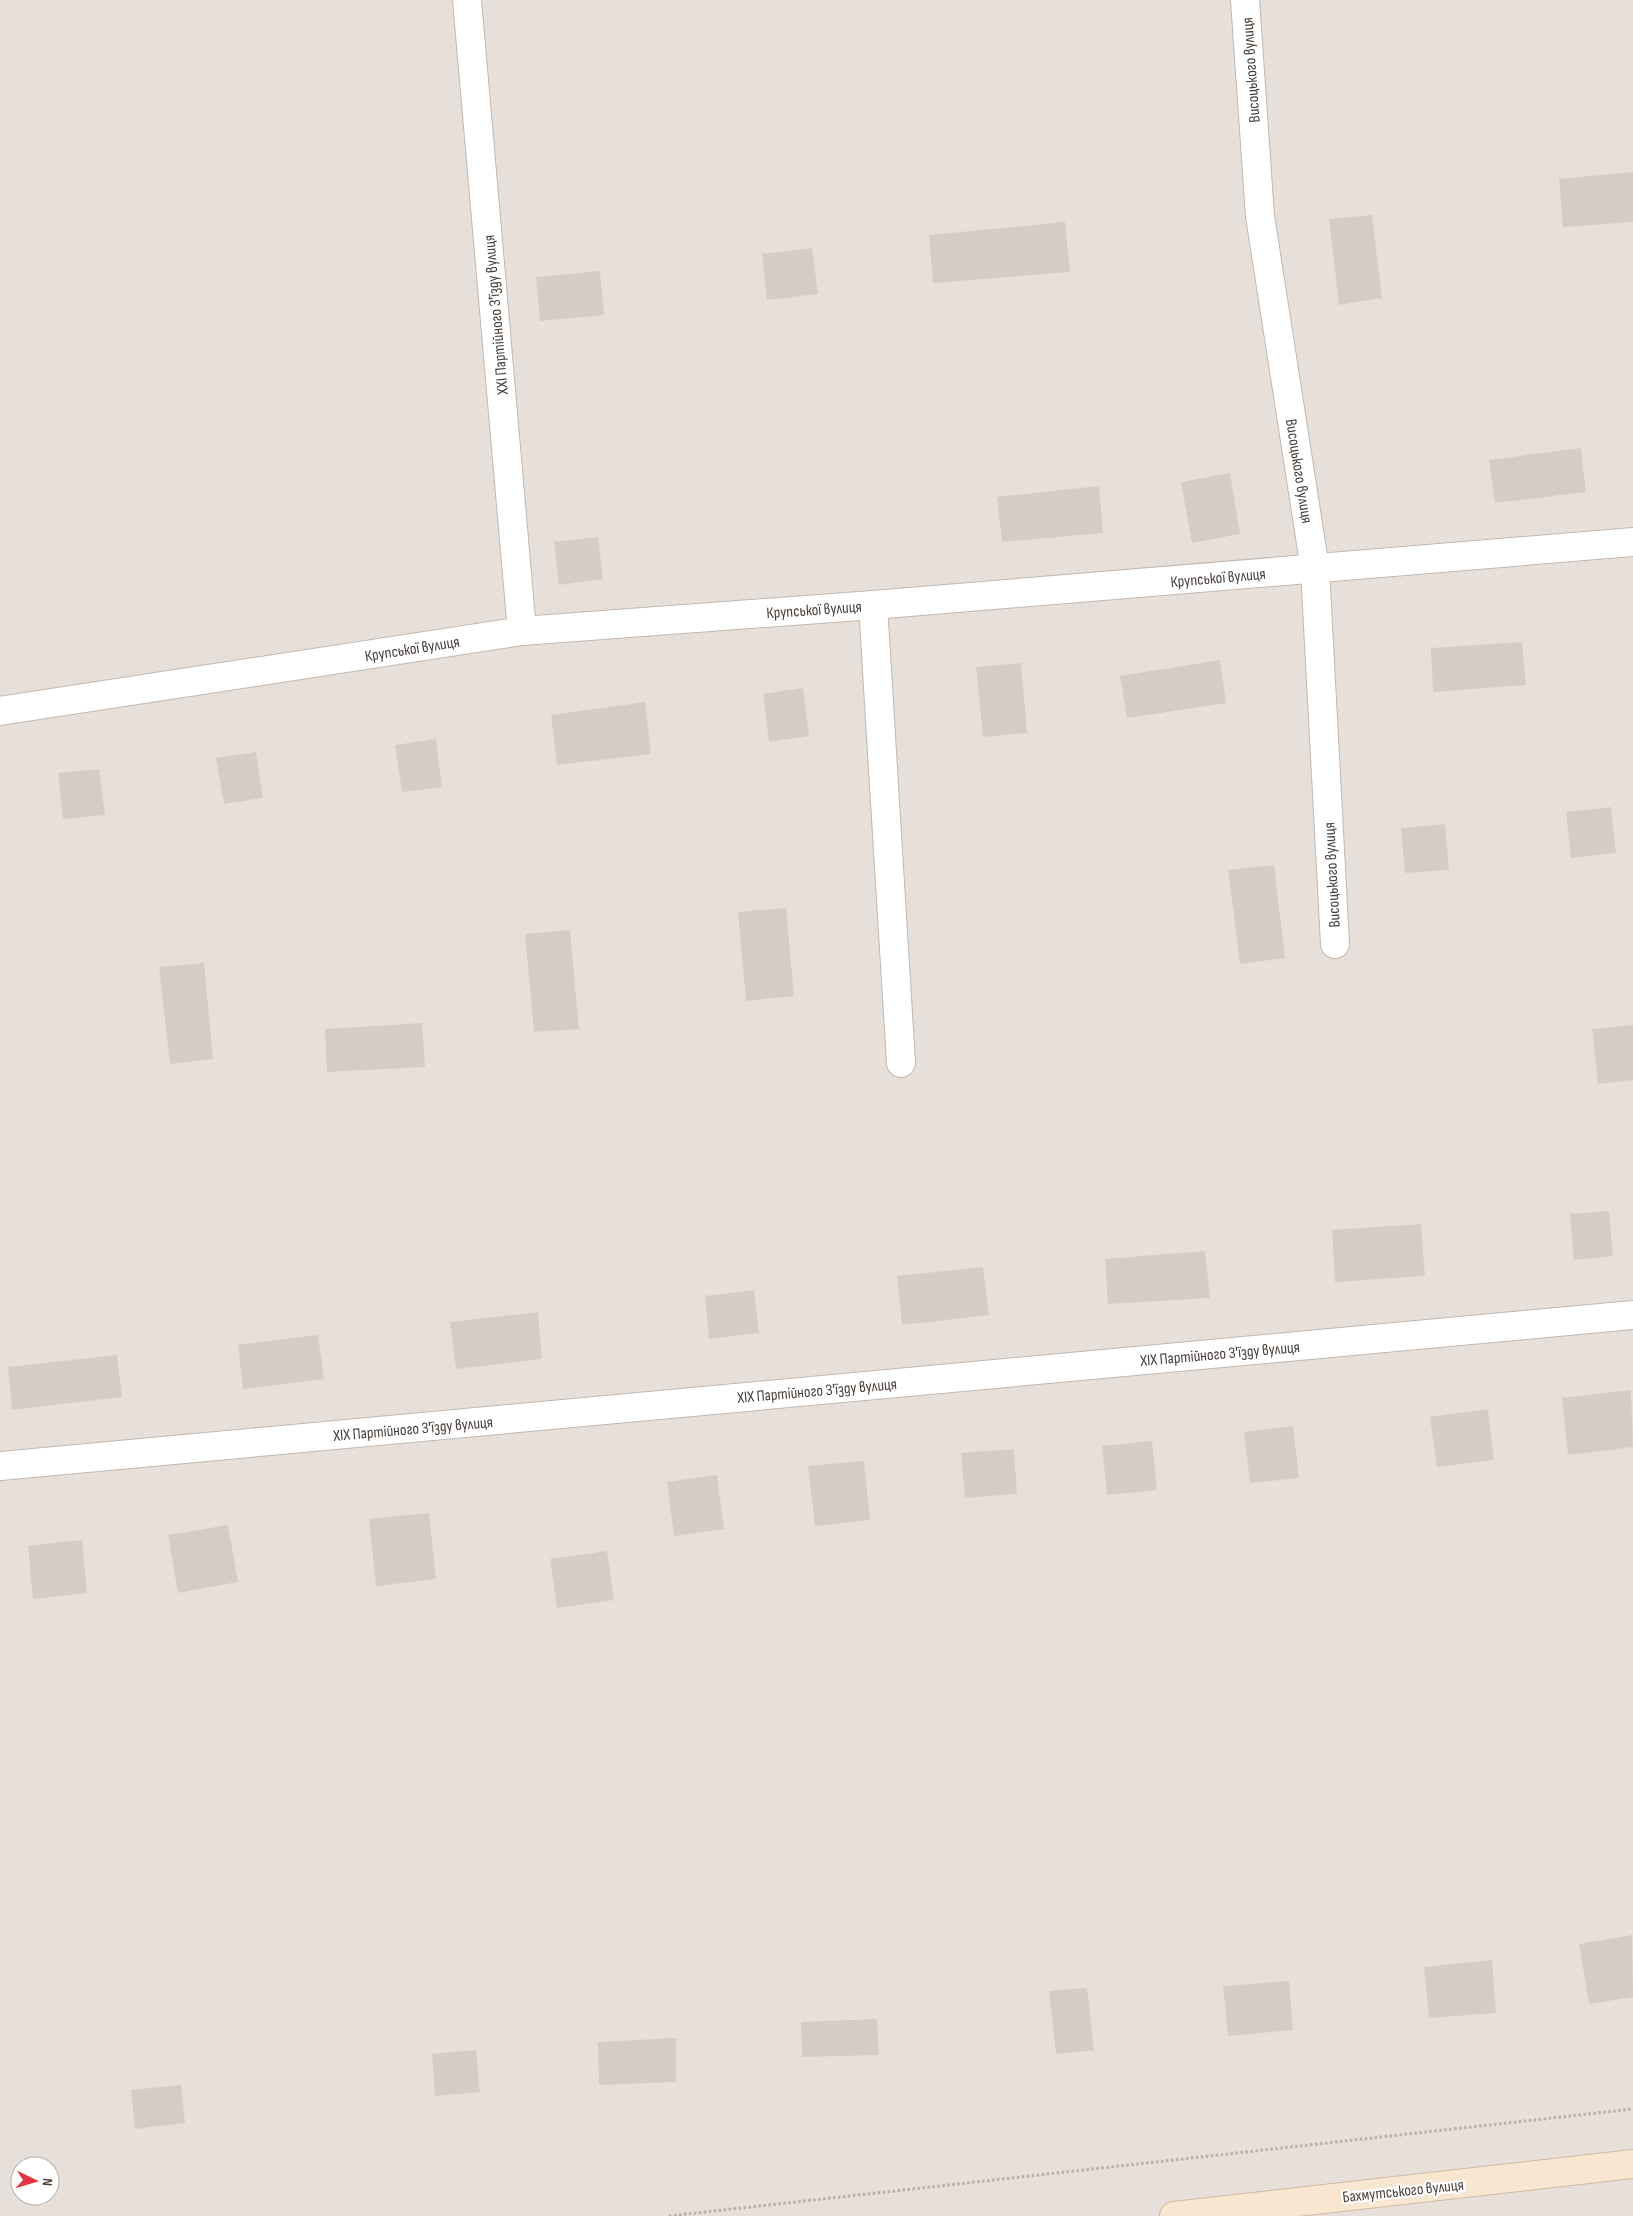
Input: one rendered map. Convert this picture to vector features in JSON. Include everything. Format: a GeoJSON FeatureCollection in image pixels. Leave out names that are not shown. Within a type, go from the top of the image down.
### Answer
{"type":"FeatureCollection","features":[{"type":"Feature","properties":{"kind":"main road","name":"Бахмутського вулиця"},"geometry":{"type":"LineString","coordinates":[[1174,2216],[1633,2164]]}},
{"type":"Feature","properties":{"kind":"street","name":"XXI Партійного З'їзду вулиця"},"geometry":{"type":"LineString","coordinates":[[467,0],[522,631]]}},
{"type":"Feature","properties":{"kind":"street","name":"Висоцького вулиця"},"geometry":{"type":"LineString","coordinates":[[1245,0],[1260,216],[1315,569],[1335,944]]}},
{"type":"Feature","properties":{"kind":"street","name":"Крупської вулиця"},"geometry":{"type":"LineString","coordinates":[[0,710],[522,631],[873,605],[1633,542]]}},
{"type":"Feature","properties":{"kind":"street"},"geometry":{"type":"LineString","coordinates":[[873,605],[902,1063]]}},
{"type":"Feature","properties":{"kind":"street","name":"XIX Партійного З'їзду вулиця"},"geometry":{"type":"LineString","coordinates":[[0,1466],[1633,1315]]}},
{"type":"Feature","properties":{"kind":"path"},"geometry":{"type":"LineString","coordinates":[[669,2216],[1633,2109]]}},
{"type":"Feature","properties":{"kind":"shaded area"},"geometry":{"type":"Polygon","coordinates":[[[0,0],[1633,0],[1633,2216],[0,2216],[0,0]]]}},
{"type":"Feature","properties":{"kind":"building"},"geometry":{"type":"Polygon","coordinates":[[[1633,172],[1633,222],[1563,227],[1559,179],[1633,172]]]}},
{"type":"Feature","properties":{"kind":"building"},"geometry":{"type":"Polygon","coordinates":[[[1372,215],[1382,298],[1339,305],[1329,219],[1372,215]]]}},
{"type":"Feature","properties":{"kind":"building"},"geometry":{"type":"Polygon","coordinates":[[[1065,222],[1070,272],[933,283],[929,235],[1065,222]]]}},
{"type":"Feature","properties":{"kind":"building"},"geometry":{"type":"Polygon","coordinates":[[[812,248],[818,294],[767,300],[762,254],[812,248]]]}},
{"type":"Feature","properties":{"kind":"building"},"geometry":{"type":"Polygon","coordinates":[[[600,271],[604,315],[540,321],[536,277],[600,271]]]}},
{"type":"Feature","properties":{"kind":"building"},"geometry":{"type":"Polygon","coordinates":[[[1581,448],[1586,492],[1495,503],[1489,460],[1581,448]]]}},
{"type":"Feature","properties":{"kind":"building"},"geometry":{"type":"Polygon","coordinates":[[[1230,473],[1240,534],[1192,543],[1181,482],[1230,473]]]}},
{"type":"Feature","properties":{"kind":"building"},"geometry":{"type":"Polygon","coordinates":[[[1099,486],[1103,533],[1002,542],[997,497],[1099,486]]]}},
{"type":"Feature","properties":{"kind":"building"},"geometry":{"type":"Polygon","coordinates":[[[598,537],[603,579],[559,585],[554,542],[598,537]]]}},
{"type":"Feature","properties":{"kind":"building"},"geometry":{"type":"Polygon","coordinates":[[[1522,642],[1526,685],[1433,692],[1431,648],[1522,642]]]}},
{"type":"Feature","properties":{"kind":"building"},"geometry":{"type":"Polygon","coordinates":[[[1220,660],[1226,703],[1127,718],[1120,676],[1220,660]]]}},
{"type":"Feature","properties":{"kind":"building"},"geometry":{"type":"Polygon","coordinates":[[[1021,663],[1027,733],[983,737],[976,667],[1021,663]]]}},
{"type":"Feature","properties":{"kind":"building"},"geometry":{"type":"Polygon","coordinates":[[[803,688],[809,736],[769,742],[763,694],[803,688]]]}},
{"type":"Feature","properties":{"kind":"building"},"geometry":{"type":"Polygon","coordinates":[[[645,702],[651,754],[557,765],[551,715],[645,702]]]}},
{"type":"Feature","properties":{"kind":"building"},"geometry":{"type":"Polygon","coordinates":[[[436,739],[442,787],[402,792],[395,745],[436,739]]]}},
{"type":"Feature","properties":{"kind":"building"},"geometry":{"type":"Polygon","coordinates":[[[256,752],[263,798],[224,804],[216,758],[256,752]]]}},
{"type":"Feature","properties":{"kind":"building"},"geometry":{"type":"Polygon","coordinates":[[[99,769],[105,815],[63,819],[58,773],[99,769]]]}},
{"type":"Feature","properties":{"kind":"building"},"geometry":{"type":"Polygon","coordinates":[[[1611,807],[1616,853],[1571,858],[1566,812],[1611,807]]]}},
{"type":"Feature","properties":{"kind":"building"},"geometry":{"type":"Polygon","coordinates":[[[1445,824],[1449,870],[1405,873],[1401,828],[1445,824]]]}},
{"type":"Feature","properties":{"kind":"building"},"geometry":{"type":"Polygon","coordinates":[[[1274,865],[1285,958],[1240,964],[1228,870],[1274,865]]]}},
{"type":"Feature","properties":{"kind":"building"},"geometry":{"type":"Polygon","coordinates":[[[786,908],[794,996],[746,1001],[738,912],[786,908]]]}},
{"type":"Feature","properties":{"kind":"building"},"geometry":{"type":"Polygon","coordinates":[[[570,930],[579,1029],[534,1032],[525,934],[570,930]]]}},
{"type":"Feature","properties":{"kind":"building"},"geometry":{"type":"Polygon","coordinates":[[[204,963],[213,1059],[170,1064],[159,967],[204,963]]]}},
{"type":"Feature","properties":{"kind":"building"},"geometry":{"type":"Polygon","coordinates":[[[422,1023],[425,1067],[327,1072],[325,1029],[422,1023]]]}},
{"type":"Feature","properties":{"kind":"building"},"geometry":{"type":"Polygon","coordinates":[[[1633,1025],[1633,1080],[1598,1084],[1592,1029],[1633,1025]]]}},
{"type":"Feature","properties":{"kind":"building"},"geometry":{"type":"Polygon","coordinates":[[[1609,1211],[1613,1256],[1574,1260],[1570,1214],[1609,1211]]]}},
{"type":"Feature","properties":{"kind":"building"},"geometry":{"type":"Polygon","coordinates":[[[1421,1224],[1425,1276],[1335,1282],[1332,1230],[1421,1224]]]}},
{"type":"Feature","properties":{"kind":"building"},"geometry":{"type":"Polygon","coordinates":[[[1205,1251],[1210,1298],[1108,1304],[1105,1259],[1205,1251]]]}},
{"type":"Feature","properties":{"kind":"building"},"geometry":{"type":"Polygon","coordinates":[[[983,1267],[989,1315],[902,1325],[897,1276],[983,1267]]]}},
{"type":"Feature","properties":{"kind":"building"},"geometry":{"type":"Polygon","coordinates":[[[754,1290],[759,1333],[709,1339],[705,1296],[754,1290]]]}},
{"type":"Feature","properties":{"kind":"building"},"geometry":{"type":"Polygon","coordinates":[[[538,1312],[542,1359],[456,1369],[450,1322],[538,1312]]]}},
{"type":"Feature","properties":{"kind":"building"},"geometry":{"type":"Polygon","coordinates":[[[318,1335],[324,1379],[243,1389],[238,1345],[318,1335]]]}},
{"type":"Feature","properties":{"kind":"building"},"geometry":{"type":"Polygon","coordinates":[[[117,1355],[122,1397],[12,1410],[8,1367],[117,1355]]]}},
{"type":"Feature","properties":{"kind":"building"},"geometry":{"type":"Polygon","coordinates":[[[1631,1390],[1633,1447],[1568,1455],[1562,1398],[1631,1390]]]}},
{"type":"Feature","properties":{"kind":"building"},"geometry":{"type":"Polygon","coordinates":[[[1488,1409],[1494,1460],[1437,1467],[1430,1417],[1488,1409]]]}},
{"type":"Feature","properties":{"kind":"building"},"geometry":{"type":"Polygon","coordinates":[[[1293,1426],[1299,1478],[1250,1483],[1244,1432],[1293,1426]]]}},
{"type":"Feature","properties":{"kind":"building"},"geometry":{"type":"Polygon","coordinates":[[[1152,1441],[1157,1490],[1107,1495],[1102,1446],[1152,1441]]]}},
{"type":"Feature","properties":{"kind":"building"},"geometry":{"type":"Polygon","coordinates":[[[1014,1449],[1017,1494],[965,1498],[961,1453],[1014,1449]]]}},
{"type":"Feature","properties":{"kind":"building"},"geometry":{"type":"Polygon","coordinates":[[[864,1461],[870,1520],[815,1526],[808,1466],[864,1461]]]}},
{"type":"Feature","properties":{"kind":"building"},"geometry":{"type":"Polygon","coordinates":[[[717,1475],[724,1529],[674,1536],[667,1482],[717,1475]]]}},
{"type":"Feature","properties":{"kind":"building"},"geometry":{"type":"Polygon","coordinates":[[[429,1513],[436,1579],[376,1586],[369,1519],[429,1513]]]}},
{"type":"Feature","properties":{"kind":"building"},"geometry":{"type":"Polygon","coordinates":[[[228,1525],[238,1582],[178,1593],[168,1535],[228,1525]]]}},
{"type":"Feature","properties":{"kind":"building"},"geometry":{"type":"Polygon","coordinates":[[[82,1540],[87,1593],[33,1599],[28,1546],[82,1540]]]}},
{"type":"Feature","properties":{"kind":"building"},"geometry":{"type":"Polygon","coordinates":[[[607,1551],[614,1600],[557,1608],[550,1559],[607,1551]]]}},
{"type":"Feature","properties":{"kind":"building"},"geometry":{"type":"Polygon","coordinates":[[[1632,1935],[1633,1997],[1589,2004],[1579,1944],[1632,1935]]]}},
{"type":"Feature","properties":{"kind":"building"},"geometry":{"type":"Polygon","coordinates":[[[1492,1960],[1496,2013],[1429,2018],[1424,1967],[1492,1960]]]}},
{"type":"Feature","properties":{"kind":"building"},"geometry":{"type":"Polygon","coordinates":[[[1289,1981],[1293,2030],[1228,2036],[1223,1986],[1289,1981]]]}},
{"type":"Feature","properties":{"kind":"building"},"geometry":{"type":"Polygon","coordinates":[[[1087,1988],[1094,2050],[1056,2054],[1049,1991],[1087,1988]]]}},
{"type":"Feature","properties":{"kind":"building"},"geometry":{"type":"Polygon","coordinates":[[[877,2019],[879,2055],[802,2057],[801,2022],[877,2019]]]}},
{"type":"Feature","properties":{"kind":"building"},"geometry":{"type":"Polygon","coordinates":[[[676,2038],[676,2082],[599,2085],[598,2042],[676,2038]]]}},
{"type":"Feature","properties":{"kind":"building"},"geometry":{"type":"Polygon","coordinates":[[[476,2050],[480,2092],[435,2096],[432,2054],[476,2050]]]}},
{"type":"Feature","properties":{"kind":"building"},"geometry":{"type":"Polygon","coordinates":[[[181,2085],[185,2123],[135,2129],[131,2090],[181,2085]]]}}]}
